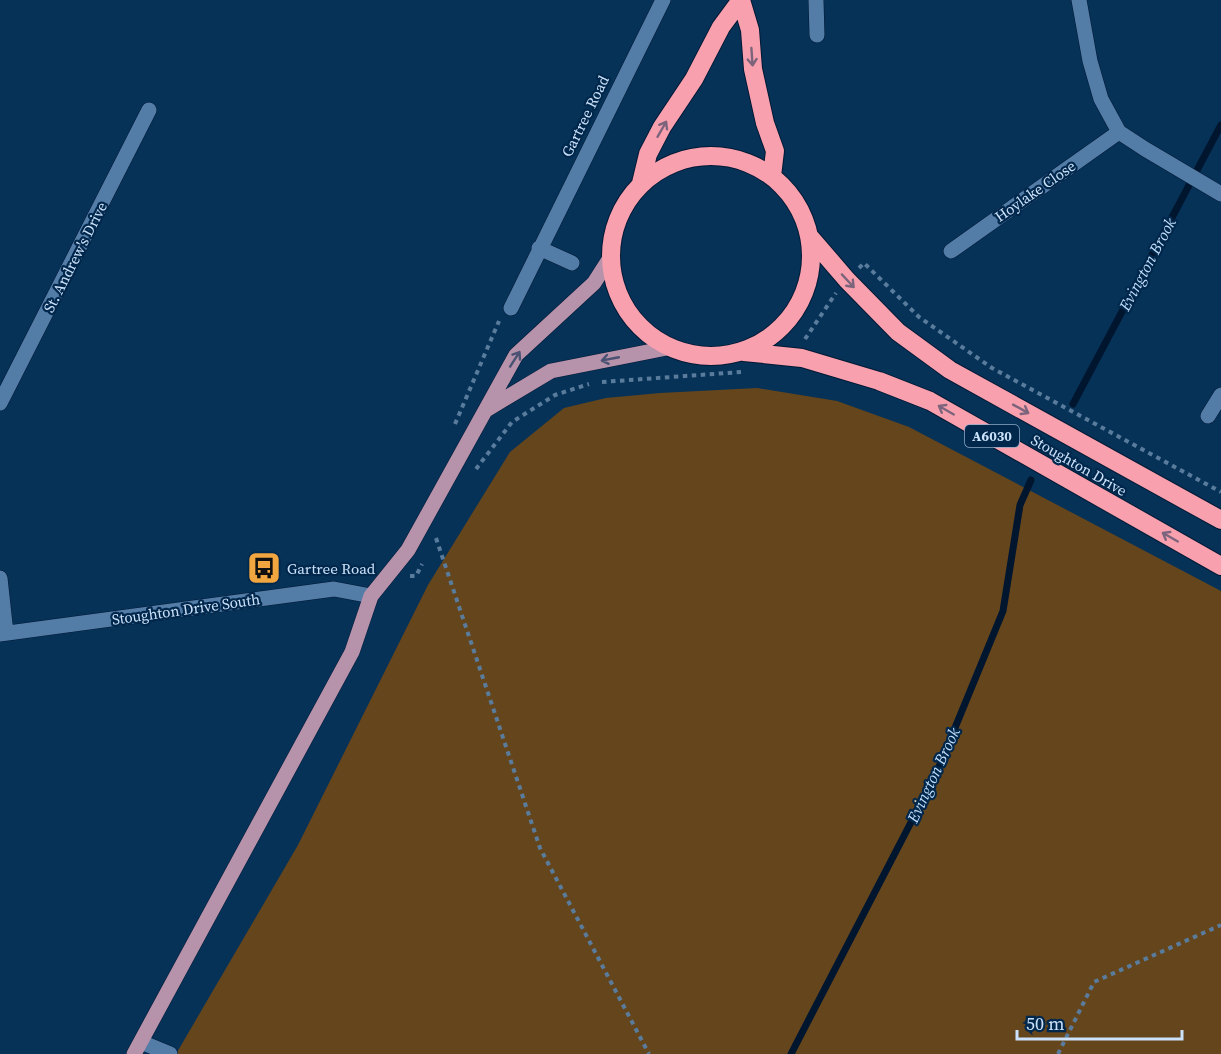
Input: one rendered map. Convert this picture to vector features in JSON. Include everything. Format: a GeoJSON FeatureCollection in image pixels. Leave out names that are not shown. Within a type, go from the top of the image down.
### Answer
{"type":"FeatureCollection","features":[{"type":"Feature","properties":{"kind":"highway"},"geometry":{"type":"LineString","coordinates":[[741,0],[750,30],[753,69],[765,123],[775,151],[772,176]]}},
{"type":"Feature","properties":{"kind":"highway"},"geometry":{"type":"LineString","coordinates":[[641,183],[648,154],[662,127],[694,79],[721,27],[741,0]]}},
{"type":"Feature","properties":{"kind":"highway"},"geometry":{"type":"LineString","coordinates":[[717,155],[750,163],[772,176],[785,188],[800,208],[810,237],[808,284],[791,317],[767,341],[744,352],[698,357],[667,348],[633,321],[613,283],[610,258],[614,229],[629,196],[641,183],[680,160],[717,155]]}},
{"type":"Feature","properties":{"kind":"highway","name":"Stoughton Drive"},"geometry":{"type":"LineString","coordinates":[[810,237],[847,280],[898,332],[950,370],[1221,520]]}},
{"type":"Feature","properties":{"kind":"highway","name":"Stoughton Drive"},"geometry":{"type":"LineString","coordinates":[[744,352],[802,358],[879,381],[930,401],[1221,566]]}},
{"type":"Feature","properties":{"kind":"main road"},"geometry":{"type":"LineString","coordinates":[[138,1048],[352,652],[371,596],[408,550],[516,355],[594,283],[610,258]]}},
{"type":"Feature","properties":{"kind":"main road"},"geometry":{"type":"LineString","coordinates":[[486,410],[551,371],[667,348]]}},
{"type":"Feature","properties":{"kind":"street","name":"Gartree Road"},"geometry":{"type":"LineString","coordinates":[[511,308],[663,0]]}},
{"type":"Feature","properties":{"kind":"street"},"geometry":{"type":"LineString","coordinates":[[816,0],[816,35]]}},
{"type":"Feature","properties":{"kind":"street"},"geometry":{"type":"LineString","coordinates":[[1080,0],[1090,62],[1101,99],[1119,132],[1214,190]]}},
{"type":"Feature","properties":{"kind":"street","name":"St. Andrew's Drive"},"geometry":{"type":"LineString","coordinates":[[0,403],[149,110]]}},
{"type":"Feature","properties":{"kind":"street","name":"Hoylake Close"},"geometry":{"type":"LineString","coordinates":[[951,251],[1119,132]]}},
{"type":"Feature","properties":{"kind":"street"},"geometry":{"type":"LineString","coordinates":[[539,248],[572,262]]}},
{"type":"Feature","properties":{"kind":"street"},"geometry":{"type":"LineString","coordinates":[[1208,416],[1221,394]]}},
{"type":"Feature","properties":{"kind":"street"},"geometry":{"type":"LineString","coordinates":[[0,578],[3,634]]}},
{"type":"Feature","properties":{"kind":"street","name":"Stoughton Drive South"},"geometry":{"type":"LineString","coordinates":[[3,634],[334,589],[371,596]]}},
{"type":"Feature","properties":{"kind":"street"},"geometry":{"type":"LineString","coordinates":[[138,1048],[170,1054]]}},
{"type":"Feature","properties":{"kind":"path"},"geometry":{"type":"LineString","coordinates":[[802,358],[805,338],[830,299],[864,264],[919,317],[992,368],[1221,492]]}},
{"type":"Feature","properties":{"kind":"path"},"geometry":{"type":"LineString","coordinates":[[452,429],[503,312],[511,308]]}},
{"type":"Feature","properties":{"kind":"path"},"geometry":{"type":"LineString","coordinates":[[475,471],[512,422],[555,395],[594,382],[743,372]]}},
{"type":"Feature","properties":{"kind":"path"},"geometry":{"type":"LineString","coordinates":[[427,513],[540,848],[650,1054]]}},
{"type":"Feature","properties":{"kind":"path"},"geometry":{"type":"LineString","coordinates":[[431,548],[442,530]]}},
{"type":"Feature","properties":{"kind":"path"},"geometry":{"type":"LineString","coordinates":[[385,578],[416,576],[426,557]]}},
{"type":"Feature","properties":{"kind":"path"},"geometry":{"type":"LineString","coordinates":[[1058,1054],[1094,982],[1221,925]]}},
{"type":"Feature","properties":{"kind":"shaded area"},"geometry":{"type":"Polygon","coordinates":[[[757,388],[837,401],[909,427],[1221,591],[1221,1054],[176,1054],[298,845],[428,585],[510,452],[564,408],[606,398],[757,388]]]}},
{"type":"Feature","properties":{"kind":"waterway","name":"Evington Brook"},"geometry":{"type":"LineString","coordinates":[[1073,404],[1221,125]]}},
{"type":"Feature","properties":{"kind":"waterway","name":"Evington Brook"},"geometry":{"type":"LineString","coordinates":[[791,1054],[936,774],[1003,611],[1020,505],[1031,480]]}},
{"type":"Feature","properties":{"kind":"place","name":"Gartree Road"},"geometry":{"type":"Point","coordinates":[264,568]}}]}
